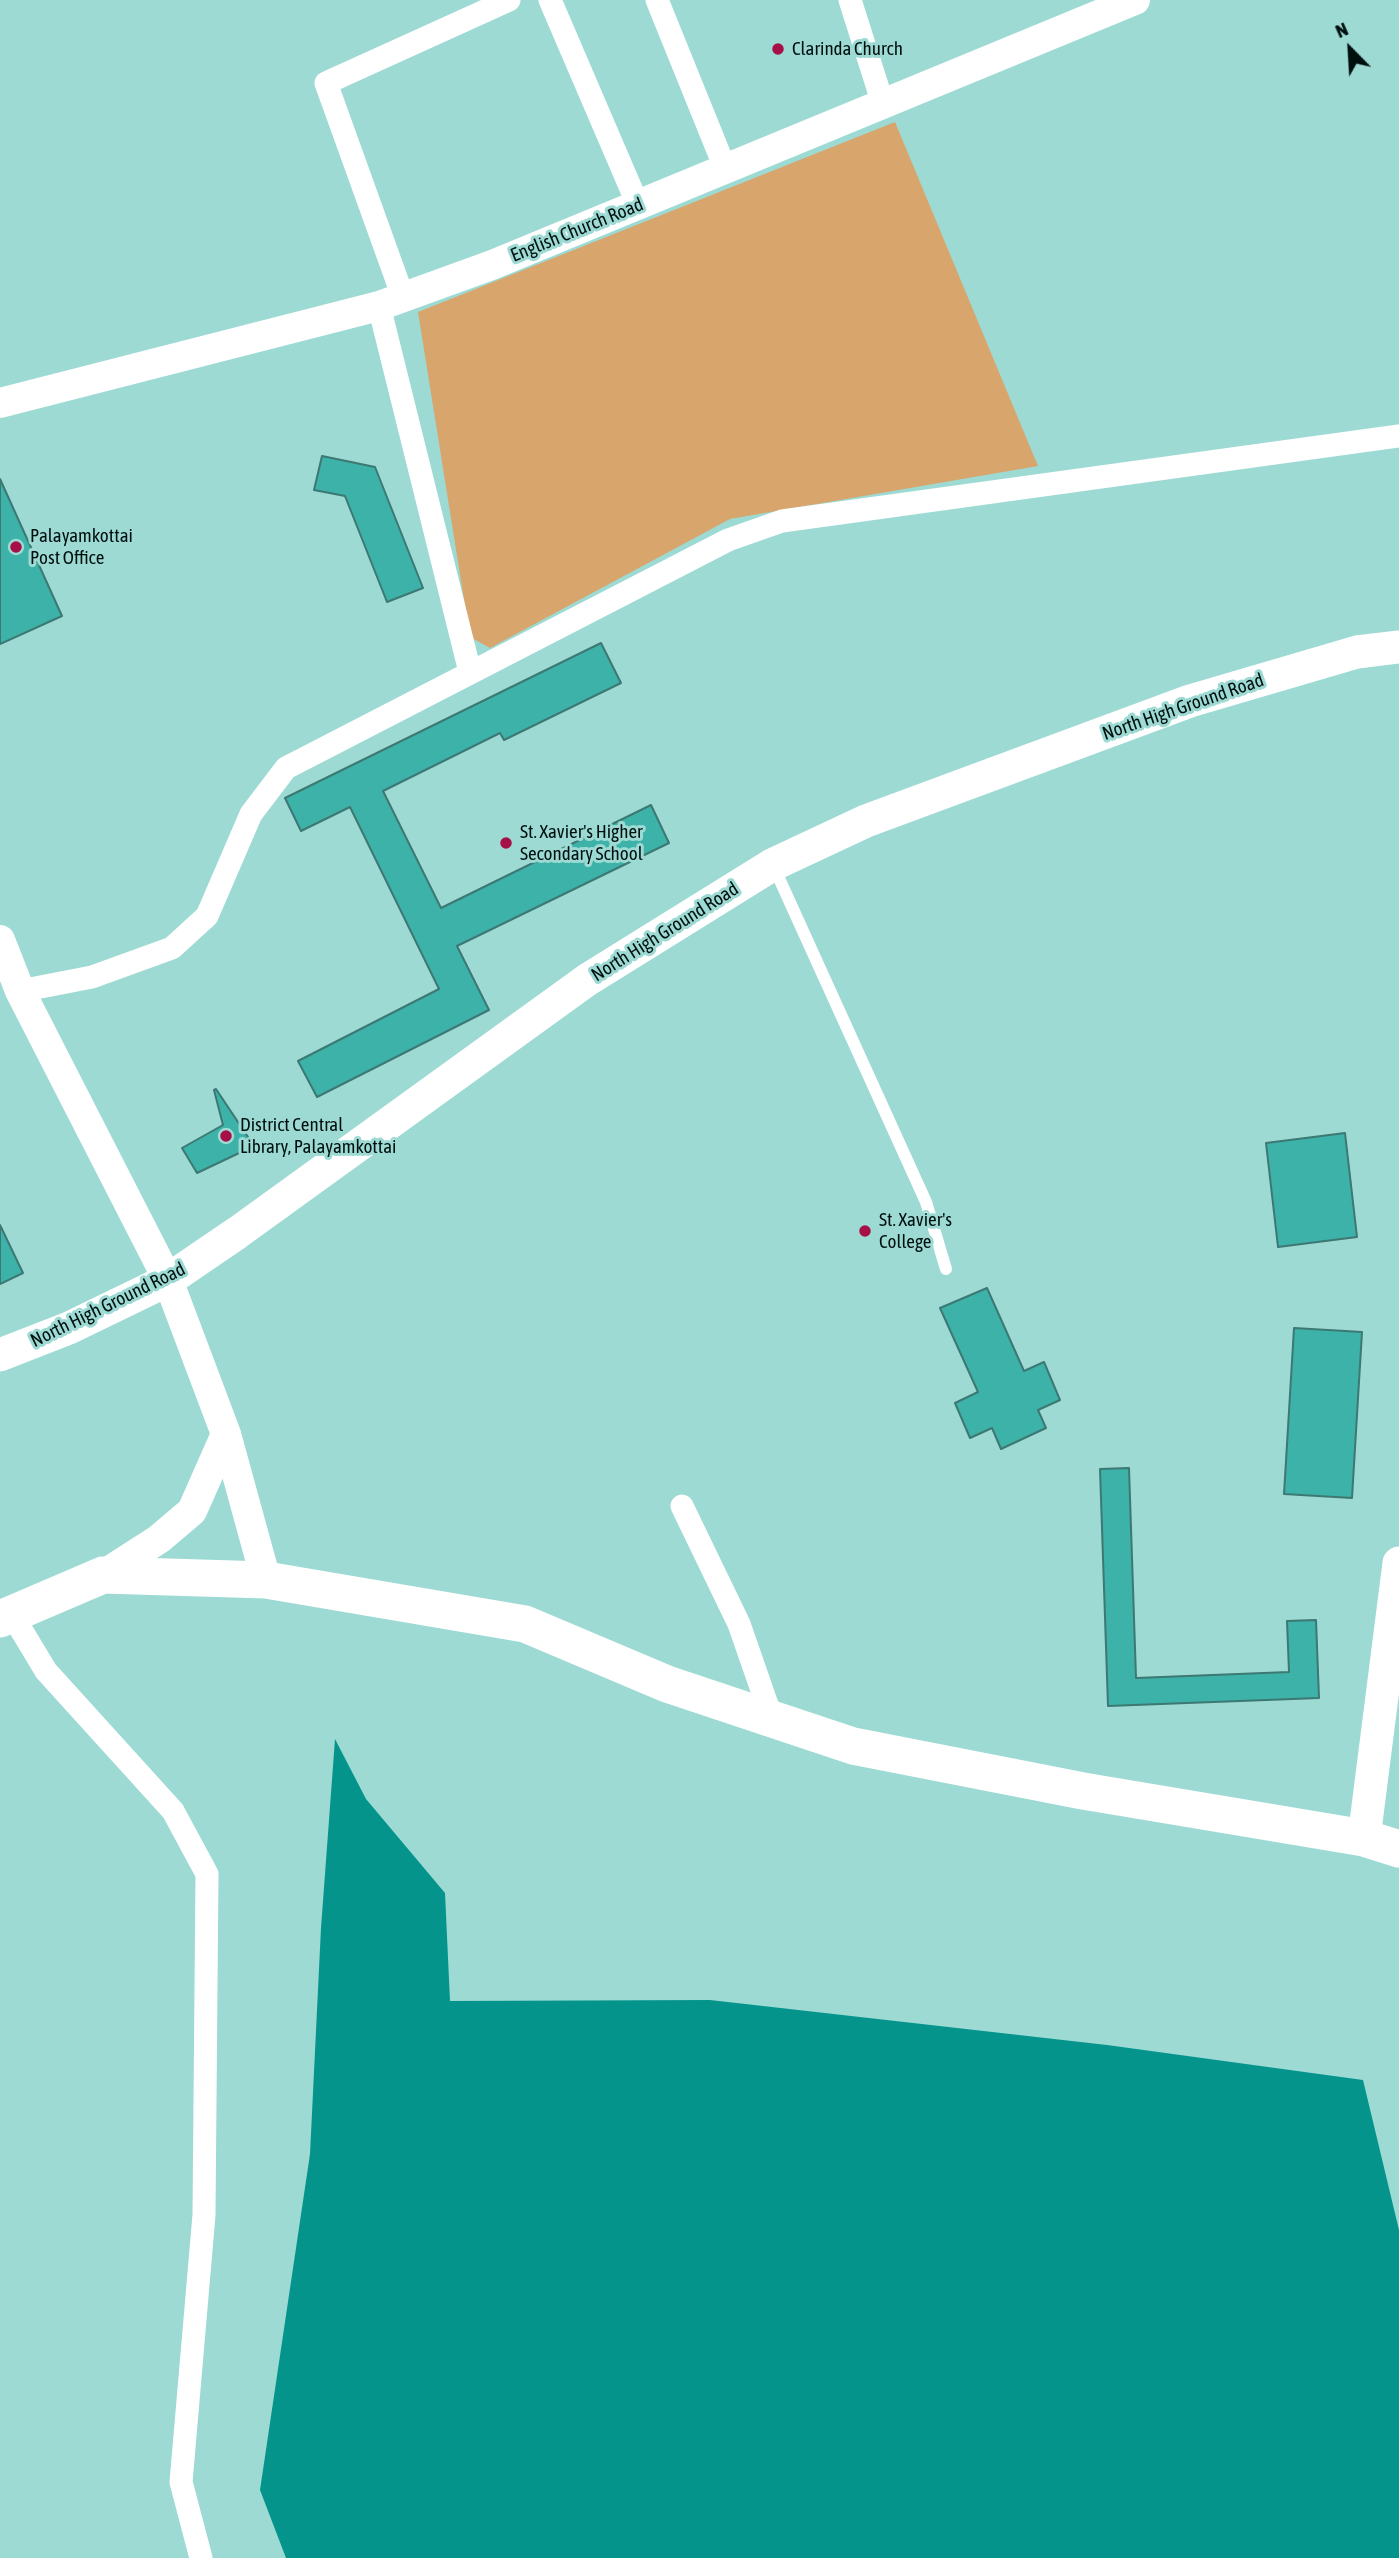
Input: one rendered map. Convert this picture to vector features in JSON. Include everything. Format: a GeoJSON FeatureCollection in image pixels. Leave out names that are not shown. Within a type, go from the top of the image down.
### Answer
{"type":"FeatureCollection","features":[{"type":"Feature","properties":{"kind":"main road","name":"North High Ground Road"},"geometry":{"type":"LineString","coordinates":[[0,1355],[69,1328],[168,1280],[587,979],[772,865],[866,821],[1190,701],[1357,652],[1399,647]]}},
{"type":"Feature","properties":{"kind":"main road"},"geometry":{"type":"LineString","coordinates":[[1364,1838],[1399,1563]]}},
{"type":"Feature","properties":{"kind":"main road"},"geometry":{"type":"LineString","coordinates":[[5,1616],[103,1575],[265,1580],[525,1624],[667,1684],[853,1746],[1083,1791],[1364,1838],[1399,1849]]}},
{"type":"Feature","properties":{"kind":"street"},"geometry":{"type":"LineString","coordinates":[[470,672],[391,301],[326,83],[509,0]]}},
{"type":"Feature","properties":{"kind":"street"},"geometry":{"type":"LineString","coordinates":[[550,0],[638,205]]}},
{"type":"Feature","properties":{"kind":"street"},"geometry":{"type":"LineString","coordinates":[[657,0],[725,169]]}},
{"type":"Feature","properties":{"kind":"street"},"geometry":{"type":"LineString","coordinates":[[850,0],[883,104]]}},
{"type":"Feature","properties":{"kind":"street","name":"English Church Road"},"geometry":{"type":"LineString","coordinates":[[0,403],[391,301],[492,265],[1125,2]]}},
{"type":"Feature","properties":{"kind":"street"},"geometry":{"type":"LineString","coordinates":[[10,992],[92,977],[172,948],[207,916],[251,814],[286,768],[728,540],[782,521],[1399,436]]}},
{"type":"Feature","properties":{"kind":"street"},"geometry":{"type":"LineString","coordinates":[[0,940],[10,992],[168,1280],[226,1434],[265,1580]]}},
{"type":"Feature","properties":{"kind":"street"},"geometry":{"type":"LineString","coordinates":[[103,1575],[159,1539],[192,1511],[226,1434]]}},
{"type":"Feature","properties":{"kind":"street"},"geometry":{"type":"LineString","coordinates":[[682,1506],[739,1625],[772,1719]]}},
{"type":"Feature","properties":{"kind":"street"},"geometry":{"type":"LineString","coordinates":[[5,1616],[47,1671],[173,1811],[207,1874],[204,2215],[181,2482],[201,2558]]}},
{"type":"Feature","properties":{"kind":"lane"},"geometry":{"type":"LineString","coordinates":[[772,865],[926,1202],[946,1269]]}},
{"type":"Feature","properties":{"kind":"shaded area"},"geometry":{"type":"Polygon","coordinates":[[[895,122],[1038,466],[730,519],[490,648],[470,637],[418,312],[895,122]]]}},
{"type":"Feature","properties":{"kind":"water"},"geometry":{"type":"Polygon","coordinates":[[[335,1739],[366,1799],[445,1893],[450,2001],[710,2000],[1107,2045],[1363,2080],[1399,2230],[1399,2558],[286,2558],[260,2490],[310,2154],[321,1928],[335,1739]]]}},
{"type":"Feature","properties":{"kind":"building"},"geometry":{"type":"Polygon","coordinates":[[[322,456],[375,467],[423,588],[387,602],[345,496],[314,490],[322,456]]]}},
{"type":"Feature","properties":{"kind":"building","name":"Palayamkottai Post Office"},"geometry":{"type":"Polygon","coordinates":[[[0,479],[62,616],[0,644],[0,479]]]}},
{"type":"Feature","properties":{"kind":"building"},"geometry":{"type":"Polygon","coordinates":[[[601,643],[621,683],[504,740],[500,733],[383,791],[441,908],[651,805],[669,843],[457,946],[489,1010],[317,1097],[298,1061],[439,989],[350,807],[301,831],[285,798],[601,643]]]}},
{"type":"Feature","properties":{"kind":"building","name":"District Central Library, Palayamkottai"},"geometry":{"type":"Polygon","coordinates":[[[216,1089],[254,1146],[197,1173],[182,1148],[223,1125],[214,1090],[216,1089]]]}},
{"type":"Feature","properties":{"kind":"building"},"geometry":{"type":"Polygon","coordinates":[[[1345,1133],[1357,1237],[1278,1247],[1266,1143],[1345,1133]]]}},
{"type":"Feature","properties":{"kind":"building"},"geometry":{"type":"Polygon","coordinates":[[[0,1225],[23,1273],[0,1284],[0,1225]]]}},
{"type":"Feature","properties":{"kind":"building"},"geometry":{"type":"Polygon","coordinates":[[[987,1288],[1024,1371],[1044,1362],[1060,1400],[1038,1410],[1046,1428],[1001,1449],[992,1428],[970,1438],[955,1403],[978,1392],[940,1308],[987,1288]]]}},
{"type":"Feature","properties":{"kind":"building"},"geometry":{"type":"Polygon","coordinates":[[[1294,1328],[1362,1332],[1352,1498],[1284,1494],[1294,1328]]]}},
{"type":"Feature","properties":{"kind":"building"},"geometry":{"type":"Polygon","coordinates":[[[1129,1468],[1136,1678],[1289,1672],[1287,1621],[1316,1620],[1319,1698],[1108,1706],[1100,1469],[1129,1468]]]}},
{"type":"Feature","properties":{"kind":"place","name":"Clarinda Church"},"geometry":{"type":"Point","coordinates":[778,49]}},
{"type":"Feature","properties":{"kind":"place","name":"Palayamkottai Post Office"},"geometry":{"type":"Point","coordinates":[16,547]}},
{"type":"Feature","properties":{"kind":"place","name":"St. Xavier's Higher Secondary School"},"geometry":{"type":"Point","coordinates":[506,843]}},
{"type":"Feature","properties":{"kind":"place","name":"District Central Library, Palayamkottai"},"geometry":{"type":"Point","coordinates":[226,1136]}},
{"type":"Feature","properties":{"kind":"place","name":"St. Xavier's College"},"geometry":{"type":"Point","coordinates":[865,1231]}}]}
